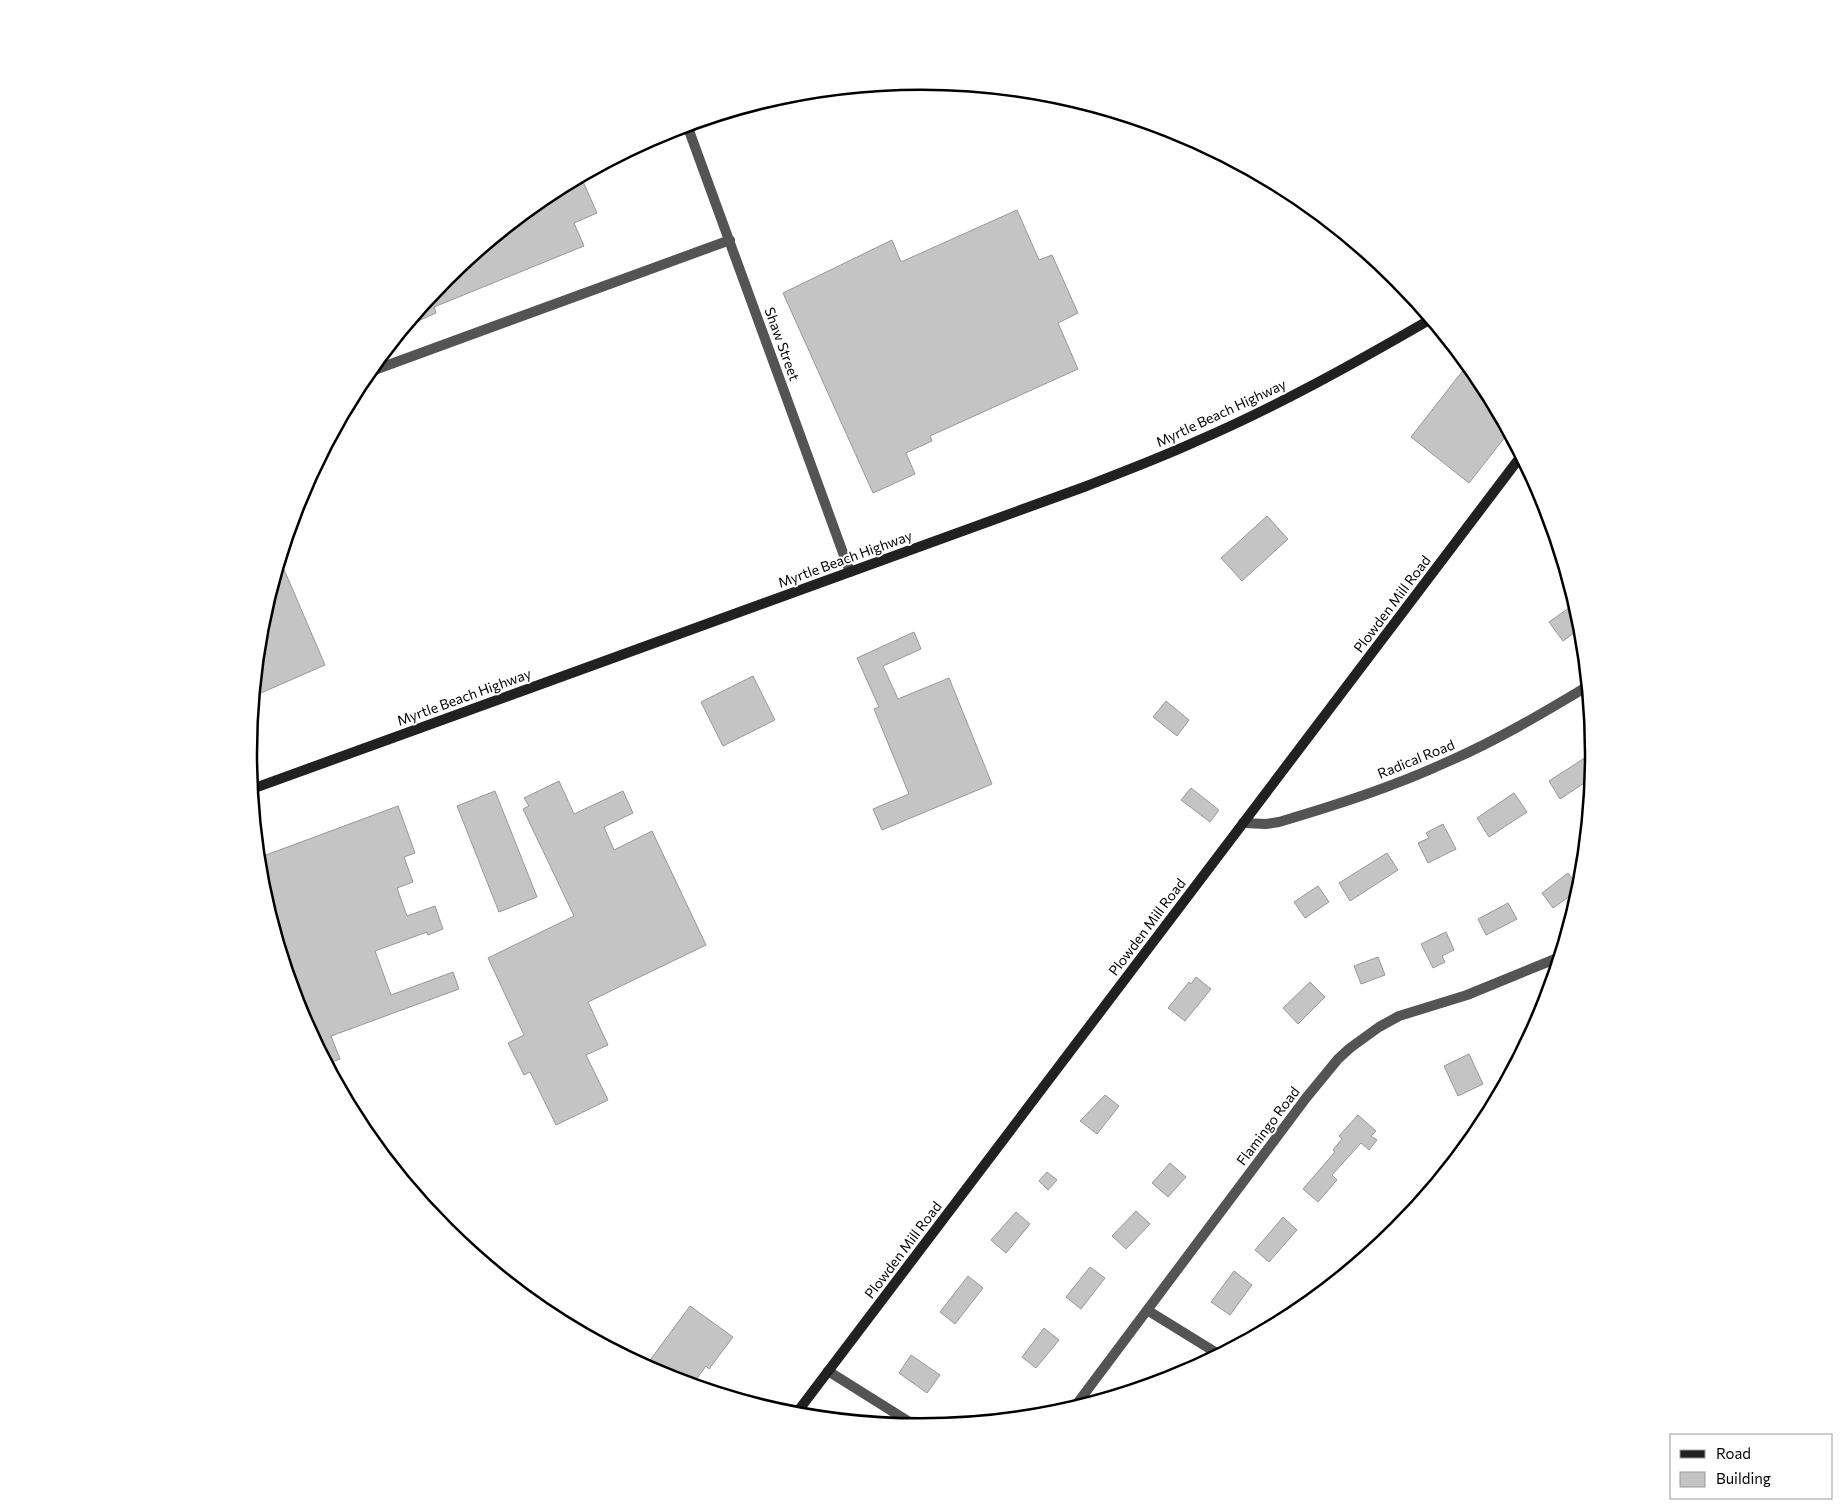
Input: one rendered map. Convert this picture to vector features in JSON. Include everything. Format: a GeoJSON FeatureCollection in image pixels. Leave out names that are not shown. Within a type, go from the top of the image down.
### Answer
{"type":"FeatureCollection","features":[{"type":"Feature","properties":{"kind":"main road","name":"Myrtle Beach Highway"},"geometry":{"type":"LineString","coordinates":[[258,787],[1084,487],[1197,442],[1382,348],[1426,322]]}},
{"type":"Feature","properties":{"kind":"main road","name":"Plowden Mill Road"},"geometry":{"type":"LineString","coordinates":[[801,1407],[1517,462]]}},
{"type":"Feature","properties":{"kind":"street","name":"Shaw Street"},"geometry":{"type":"LineString","coordinates":[[690,132],[850,572]]}},
{"type":"Feature","properties":{"kind":"street"},"geometry":{"type":"LineString","coordinates":[[382,367],[730,240]]}},
{"type":"Feature","properties":{"kind":"street","name":"Radical Road"},"geometry":{"type":"LineString","coordinates":[[1243,823],[1266,824],[1279,822],[1354,799],[1447,762],[1481,746],[1582,689]]}},
{"type":"Feature","properties":{"kind":"street","name":"Flamingo Road"},"geometry":{"type":"LineString","coordinates":[[1080,1399],[1306,1098],[1338,1059],[1350,1048],[1399,1016],[1467,995],[1553,960]]}},
{"type":"Feature","properties":{"kind":"street"},"geometry":{"type":"LineString","coordinates":[[1147,1310],[1214,1350]]}},
{"type":"Feature","properties":{"kind":"street"},"geometry":{"type":"LineString","coordinates":[[828,1371],[904,1419]]}},
{"type":"Feature","properties":{"kind":"building"},"geometry":{"type":"Polygon","coordinates":[[[583,182],[597,213],[574,223],[584,246],[434,307],[436,313],[418,321],[483,255],[517,227],[583,182]]]}},
{"type":"Feature","properties":{"kind":"building"},"geometry":{"type":"Polygon","coordinates":[[[1017,210],[1039,260],[1052,255],[1078,313],[1058,323],[1078,369],[930,436],[932,441],[906,453],[915,474],[873,493],[783,293],[892,240],[901,262],[1017,210]]]}},
{"type":"Feature","properties":{"kind":"building"},"geometry":{"type":"Polygon","coordinates":[[[1463,370],[1505,437],[1469,483],[1411,437],[1463,370]]]}},
{"type":"Feature","properties":{"kind":"building"},"geometry":{"type":"Polygon","coordinates":[[[1267,516],[1288,539],[1242,581],[1221,558],[1267,516]]]}},
{"type":"Feature","properties":{"kind":"building"},"geometry":{"type":"Polygon","coordinates":[[[284,569],[325,665],[260,693],[270,625],[284,569]]]}},
{"type":"Feature","properties":{"kind":"building"},"geometry":{"type":"Polygon","coordinates":[[[1569,608],[1574,633],[1563,641],[1549,622],[1569,608]]]}},
{"type":"Feature","properties":{"kind":"building"},"geometry":{"type":"Polygon","coordinates":[[[914,632],[921,649],[883,666],[898,699],[949,678],[992,784],[882,830],[873,809],[909,794],[874,709],[879,707],[857,658],[914,632]]]}},
{"type":"Feature","properties":{"kind":"building"},"geometry":{"type":"Polygon","coordinates":[[[753,676],[775,720],[723,746],[701,702],[753,676]]]}},
{"type":"Feature","properties":{"kind":"building"},"geometry":{"type":"Polygon","coordinates":[[[1166,701],[1189,720],[1177,736],[1153,717],[1166,701]]]}},
{"type":"Feature","properties":{"kind":"building"},"geometry":{"type":"Polygon","coordinates":[[[1586,757],[1585,782],[1560,799],[1549,781],[1586,757]]]}},
{"type":"Feature","properties":{"kind":"building"},"geometry":{"type":"Polygon","coordinates":[[[559,781],[574,814],[623,791],[633,813],[604,827],[614,850],[652,831],[706,945],[588,1002],[608,1045],[586,1055],[608,1100],[556,1125],[530,1072],[524,1075],[508,1043],[524,1035],[488,958],[574,916],[523,809],[529,806],[524,798],[559,781]]]}},
{"type":"Feature","properties":{"kind":"building"},"geometry":{"type":"Polygon","coordinates":[[[1191,788],[1219,810],[1210,822],[1181,800],[1191,788]]]}},
{"type":"Feature","properties":{"kind":"building"},"geometry":{"type":"Polygon","coordinates":[[[495,791],[537,897],[499,912],[457,806],[495,791]]]}},
{"type":"Feature","properties":{"kind":"building"},"geometry":{"type":"Polygon","coordinates":[[[1514,793],[1527,812],[1489,837],[1477,818],[1514,793]]]}},
{"type":"Feature","properties":{"kind":"building"},"geometry":{"type":"Polygon","coordinates":[[[398,806],[415,853],[404,857],[413,882],[397,888],[407,916],[435,906],[443,929],[428,935],[427,932],[375,951],[391,995],[453,972],[459,989],[331,1036],[340,1059],[333,1062],[308,1009],[292,968],[270,884],[265,855],[398,806]]]}},
{"type":"Feature","properties":{"kind":"building"},"geometry":{"type":"Polygon","coordinates":[[[1443,824],[1456,849],[1428,863],[1418,843],[1429,838],[1426,833],[1443,824]]]}},
{"type":"Feature","properties":{"kind":"building"},"geometry":{"type":"Polygon","coordinates":[[[1387,853],[1398,870],[1350,901],[1339,883],[1387,853]]]}},
{"type":"Feature","properties":{"kind":"building"},"geometry":{"type":"Polygon","coordinates":[[[1568,873],[1574,880],[1570,896],[1553,908],[1542,893],[1568,873]]]}},
{"type":"Feature","properties":{"kind":"building"},"geometry":{"type":"Polygon","coordinates":[[[1318,886],[1329,902],[1305,918],[1294,902],[1318,886]]]}},
{"type":"Feature","properties":{"kind":"building"},"geometry":{"type":"Polygon","coordinates":[[[1508,903],[1517,919],[1486,935],[1478,919],[1508,903]]]}},
{"type":"Feature","properties":{"kind":"building"},"geometry":{"type":"Polygon","coordinates":[[[1446,932],[1454,950],[1442,956],[1445,962],[1433,968],[1421,944],[1446,932]]]}},
{"type":"Feature","properties":{"kind":"building"},"geometry":{"type":"Polygon","coordinates":[[[1378,957],[1385,975],[1361,984],[1354,966],[1378,957]]]}},
{"type":"Feature","properties":{"kind":"building"},"geometry":{"type":"Polygon","coordinates":[[[1196,977],[1211,989],[1185,1021],[1168,1008],[1189,982],[1191,984],[1196,977]]]}},
{"type":"Feature","properties":{"kind":"building"},"geometry":{"type":"Polygon","coordinates":[[[1310,982],[1325,997],[1298,1024],[1283,1008],[1310,982]]]}},
{"type":"Feature","properties":{"kind":"building"},"geometry":{"type":"Polygon","coordinates":[[[1469,1054],[1483,1084],[1458,1096],[1444,1066],[1469,1054]]]}},
{"type":"Feature","properties":{"kind":"building"},"geometry":{"type":"Polygon","coordinates":[[[1105,1095],[1119,1106],[1097,1134],[1080,1121],[1105,1095]]]}},
{"type":"Feature","properties":{"kind":"building"},"geometry":{"type":"Polygon","coordinates":[[[1358,1115],[1376,1131],[1371,1136],[1377,1140],[1369,1150],[1361,1143],[1332,1175],[1337,1180],[1318,1202],[1303,1189],[1335,1152],[1333,1150],[1342,1139],[1339,1136],[1358,1115]]]}},
{"type":"Feature","properties":{"kind":"building"},"geometry":{"type":"Polygon","coordinates":[[[1170,1163],[1186,1177],[1168,1197],[1152,1183],[1170,1163]]]}},
{"type":"Feature","properties":{"kind":"building"},"geometry":{"type":"Polygon","coordinates":[[[1047,1172],[1057,1180],[1048,1190],[1039,1181],[1047,1172]]]}},
{"type":"Feature","properties":{"kind":"building"},"geometry":{"type":"Polygon","coordinates":[[[1136,1211],[1150,1224],[1126,1249],[1112,1236],[1136,1211]]]}},
{"type":"Feature","properties":{"kind":"building"},"geometry":{"type":"Polygon","coordinates":[[[1016,1212],[1030,1224],[1006,1253],[991,1240],[1016,1212]]]}},
{"type":"Feature","properties":{"kind":"building"},"geometry":{"type":"Polygon","coordinates":[[[1283,1217],[1297,1230],[1269,1262],[1255,1250],[1283,1217]]]}},
{"type":"Feature","properties":{"kind":"building"},"geometry":{"type":"Polygon","coordinates":[[[1090,1267],[1105,1278],[1081,1309],[1066,1297],[1090,1267]]]}},
{"type":"Feature","properties":{"kind":"building"},"geometry":{"type":"Polygon","coordinates":[[[1234,1271],[1252,1285],[1230,1315],[1211,1302],[1234,1271]]]}},
{"type":"Feature","properties":{"kind":"building"},"geometry":{"type":"Polygon","coordinates":[[[968,1276],[983,1288],[955,1324],[940,1312],[968,1276]]]}},
{"type":"Feature","properties":{"kind":"building"},"geometry":{"type":"Polygon","coordinates":[[[690,1306],[733,1337],[709,1369],[706,1366],[696,1379],[650,1360],[690,1306]]]}},
{"type":"Feature","properties":{"kind":"building"},"geometry":{"type":"Polygon","coordinates":[[[1044,1328],[1059,1340],[1036,1368],[1022,1357],[1044,1328]]]}},
{"type":"Feature","properties":{"kind":"building"},"geometry":{"type":"Polygon","coordinates":[[[911,1355],[940,1375],[927,1393],[899,1373],[911,1355]]]}}]}
